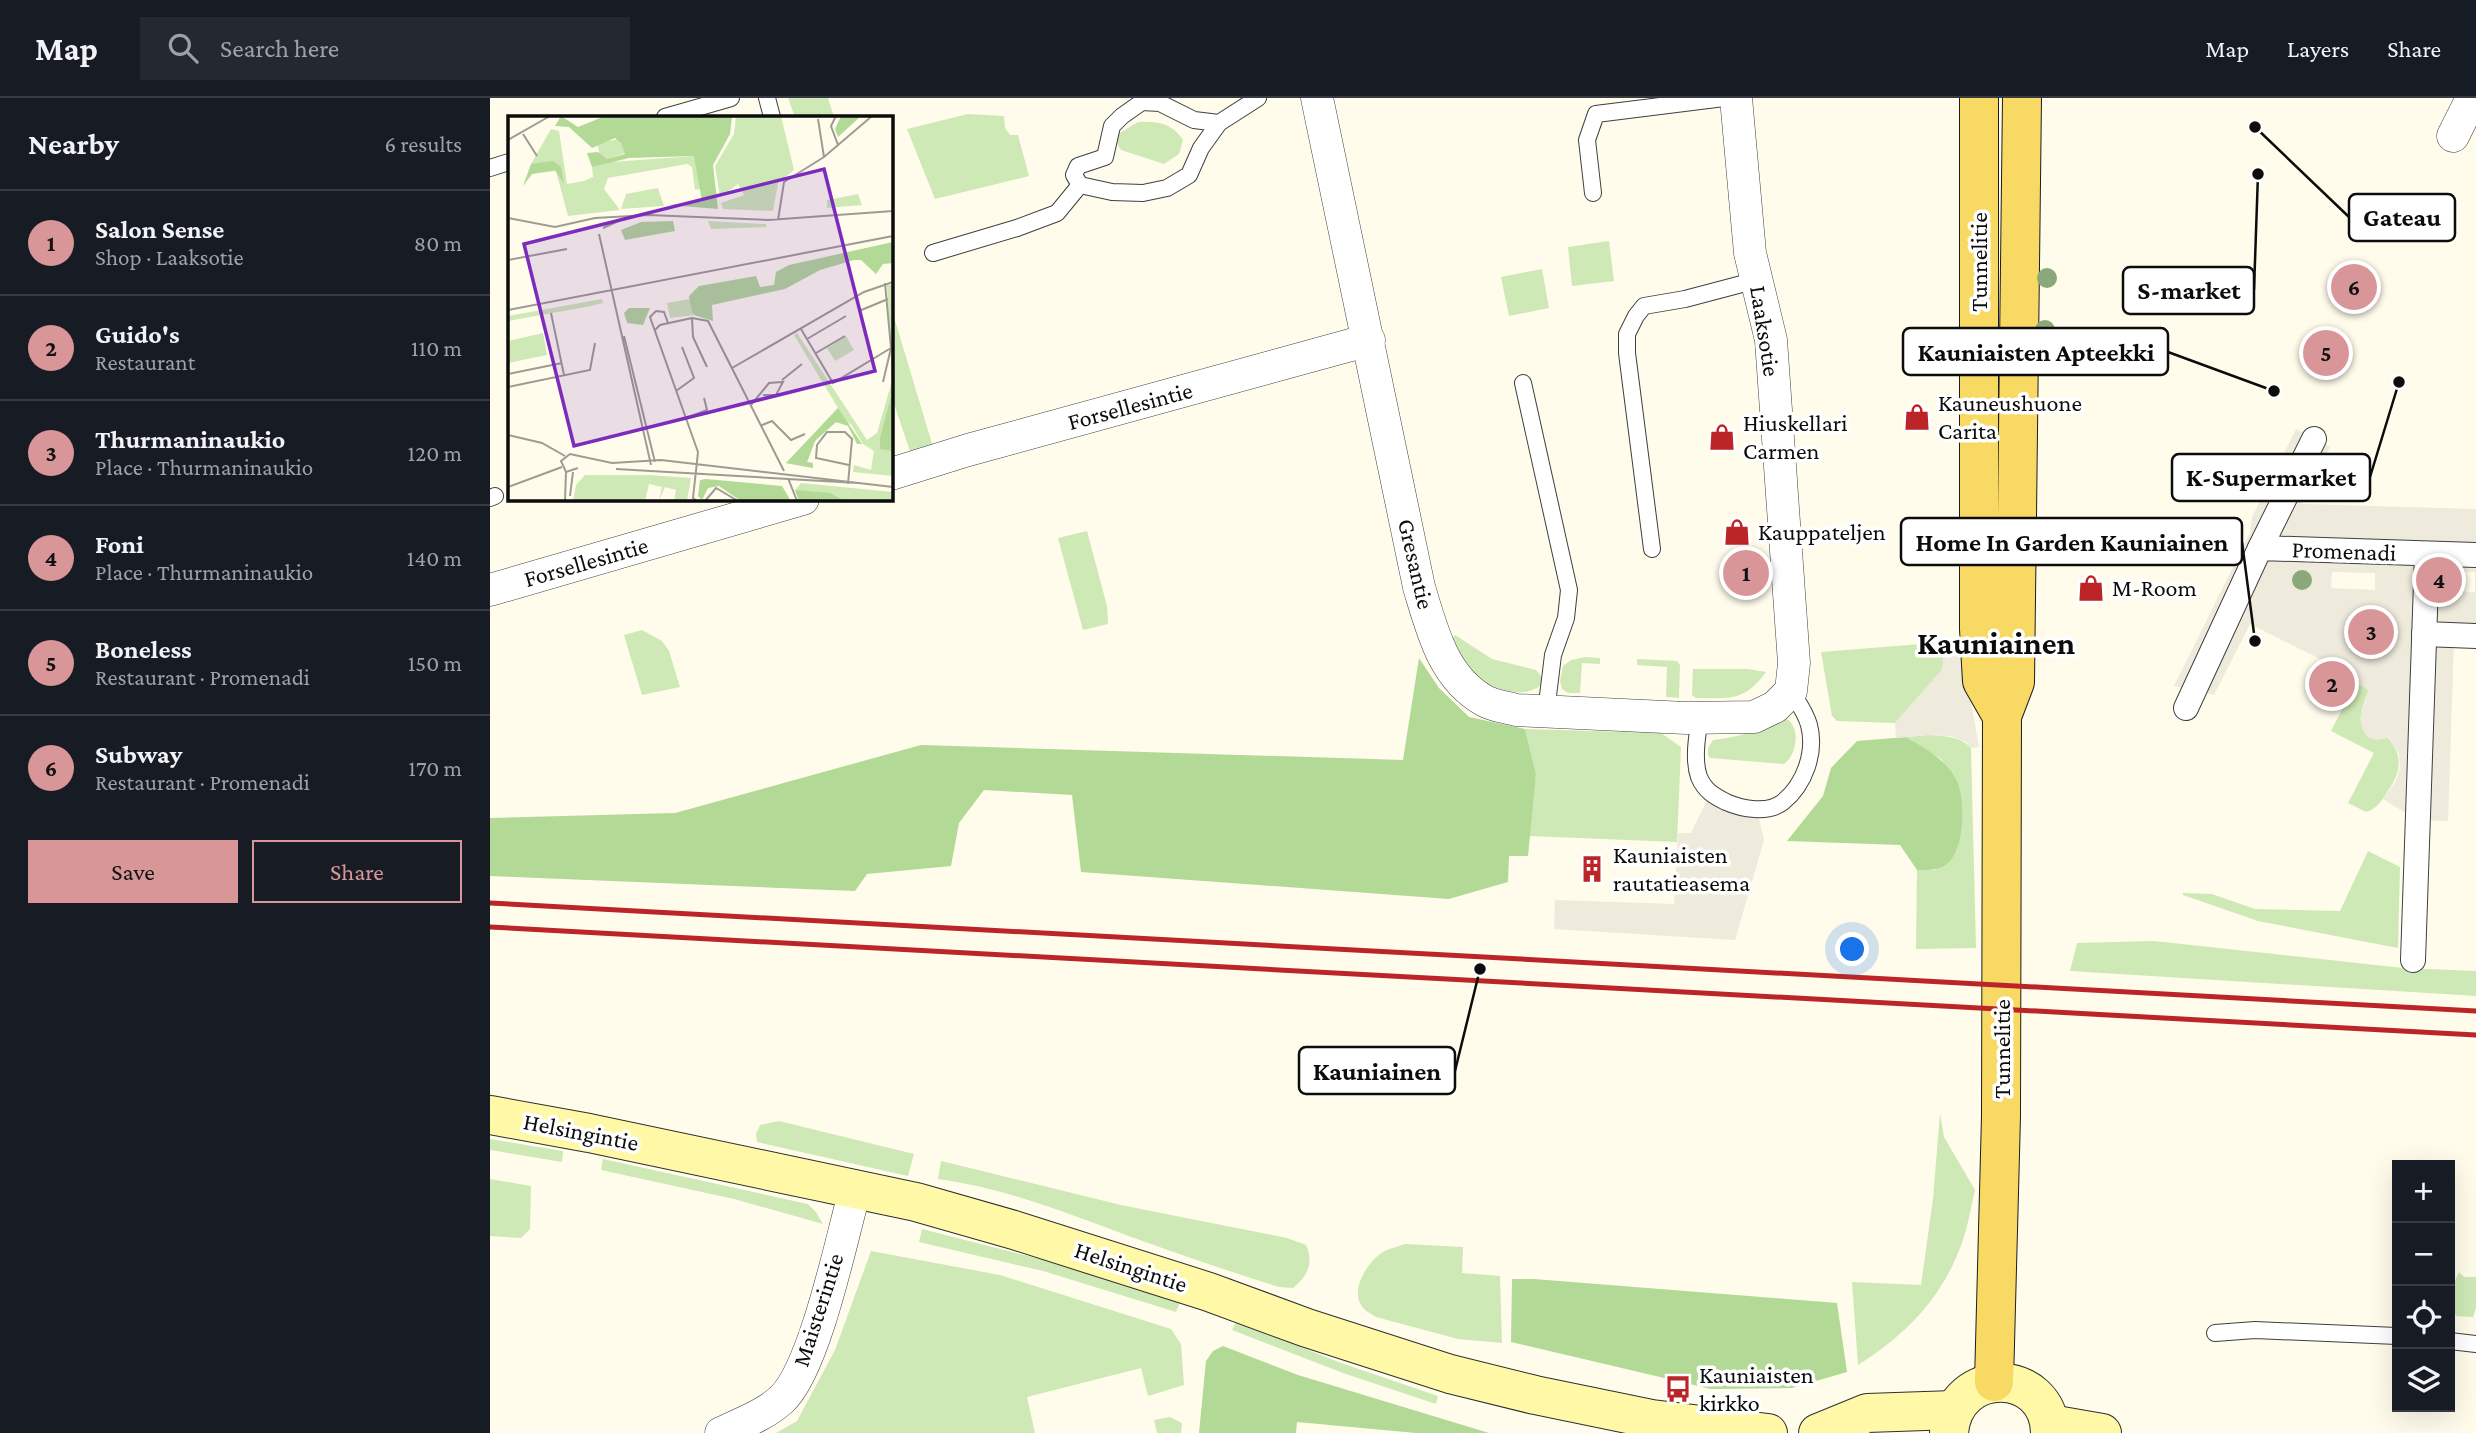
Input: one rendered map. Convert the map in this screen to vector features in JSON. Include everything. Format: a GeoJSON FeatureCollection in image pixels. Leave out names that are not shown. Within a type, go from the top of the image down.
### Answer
{"type":"FeatureCollection","features":[{"type":"Feature","properties":{"kind":"main road","name":"Tunnelitie"},"geometry":{"type":"LineString","coordinates":[[1979,98],[1979,629],[1982,681],[2002,716]]}},
{"type":"Feature","properties":{"kind":"main road","name":"Tunnelitie"},"geometry":{"type":"LineString","coordinates":[[1994,1382],[2001,1116],[2002,716],[2015,682],[2022,98]]}},
{"type":"Feature","properties":{"kind":"main road","name":"Helsingintie"},"geometry":{"type":"LineString","coordinates":[[490,1115],[614,1138],[916,1202],[1209,1292],[1307,1328],[1450,1374],[1652,1419],[1768,1433]]}},
{"type":"Feature","properties":{"kind":"main road"},"geometry":{"type":"LineString","coordinates":[[1818,1433],[1867,1413],[1952,1421],[1962,1399],[1975,1389],[1994,1382],[2004,1382],[2026,1389],[2046,1411],[2050,1428],[2102,1433]]}},
{"type":"Feature","properties":{"kind":"street","name":"Gresantie"},"geometry":{"type":"LineString","coordinates":[[1317,98],[1419,587],[1432,632],[1450,670],[1465,687],[1487,702],[1516,710],[1546,712],[1693,718],[1754,717],[1775,707],[1791,691]]}},
{"type":"Feature","properties":{"kind":"street","name":"Laaksotie"},"geometry":{"type":"LineString","coordinates":[[1736,98],[1751,253],[1771,340],[1794,663],[1791,691]]}},
{"type":"Feature","properties":{"kind":"street"},"geometry":{"type":"LineString","coordinates":[[2453,136],[2472,98]]}},
{"type":"Feature","properties":{"kind":"street","name":"Forsellesintie"},"geometry":{"type":"LineString","coordinates":[[892,474],[968,450],[1369,340]]}},
{"type":"Feature","properties":{"kind":"street","name":"Promenadi"},"geometry":{"type":"LineString","coordinates":[[2186,708],[2314,439]]}},
{"type":"Feature","properties":{"kind":"street","name":"Forsellesintie"},"geometry":{"type":"LineString","coordinates":[[490,590],[800,500]]}},
{"type":"Feature","properties":{"kind":"street","name":"Promenadi"},"geometry":{"type":"LineString","coordinates":[[2260,548],[2476,555]]}},
{"type":"Feature","properties":{"kind":"street"},"geometry":{"type":"LineString","coordinates":[[2413,960],[2427,554]]}},
{"type":"Feature","properties":{"kind":"street"},"geometry":{"type":"LineString","coordinates":[[2424,634],[2476,636]]}},
{"type":"Feature","properties":{"kind":"street","name":"Maisterintie"},"geometry":{"type":"LineString","coordinates":[[721,1433],[763,1413],[784,1397],[808,1357],[855,1190]]}},
{"type":"Feature","properties":{"kind":"lane"},"geometry":{"type":"LineString","coordinates":[[668,116],[731,98]]}},
{"type":"Feature","properties":{"kind":"lane"},"geometry":{"type":"LineString","coordinates":[[766,98],[772,116]]}},
{"type":"Feature","properties":{"kind":"lane"},"geometry":{"type":"LineString","coordinates":[[1219,123],[1194,120],[1160,103],[1142,102],[1112,126],[1105,157],[1078,166],[1074,175],[1080,185],[1112,192],[1143,193],[1167,188],[1189,175],[1201,148],[1219,123],[1258,98]]}},
{"type":"Feature","properties":{"kind":"lane"},"geometry":{"type":"LineString","coordinates":[[1593,193],[1587,140],[1596,114],[1724,98]]}},
{"type":"Feature","properties":{"kind":"lane"},"geometry":{"type":"LineString","coordinates":[[490,167],[508,162]]}},
{"type":"Feature","properties":{"kind":"lane"},"geometry":{"type":"LineString","coordinates":[[933,253],[1017,228],[1056,213],[1080,185]]}},
{"type":"Feature","properties":{"kind":"lane"},"geometry":{"type":"LineString","coordinates":[[1653,549],[1627,353],[1627,334],[1644,306],[1685,299],[1757,280]]}},
{"type":"Feature","properties":{"kind":"lane"},"geometry":{"type":"LineString","coordinates":[[1524,383],[1569,590],[1566,618],[1553,655],[1546,712]]}},
{"type":"Feature","properties":{"kind":"lane"},"geometry":{"type":"LineString","coordinates":[[1693,718],[1699,776],[1710,794],[1736,806],[1757,810],[1782,804],[1801,780],[1811,759],[1809,724],[1791,691]]}},
{"type":"Feature","properties":{"kind":"lane"},"geometry":{"type":"LineString","coordinates":[[2215,1334],[2255,1330],[2392,1336]]}},
{"type":"Feature","properties":{"kind":"lane"},"geometry":{"type":"LineString","coordinates":[[2455,1342],[2476,1344]]}},
{"type":"Feature","properties":{"kind":"green space"},"geometry":{"type":"Polygon","coordinates":[[[788,98],[828,98],[834,116],[795,116],[788,98]]]}},
{"type":"Feature","properties":{"kind":"green space"},"geometry":{"type":"Polygon","coordinates":[[[968,114],[1004,116],[1005,128],[1010,135],[1018,135],[1029,176],[935,199],[907,129],[968,114]]]}},
{"type":"Feature","properties":{"kind":"green space"},"geometry":{"type":"Polygon","coordinates":[[[1138,122],[1158,123],[1174,130],[1183,140],[1179,154],[1164,164],[1121,150],[1115,136],[1138,122]]]}},
{"type":"Feature","properties":{"kind":"green space"},"geometry":{"type":"Polygon","coordinates":[[[1609,241],[1614,281],[1572,286],[1568,247],[1609,241]]]}},
{"type":"Feature","properties":{"kind":"green space"},"geometry":{"type":"Polygon","coordinates":[[[1542,269],[1549,308],[1509,316],[1501,277],[1542,269]]]}},
{"type":"Feature","properties":{"kind":"green space"},"geometry":{"type":"Polygon","coordinates":[[[892,310],[933,447],[911,454],[892,398],[892,310]]]}},
{"type":"Feature","properties":{"kind":"green space"},"geometry":{"type":"Polygon","coordinates":[[[1087,531],[1107,606],[1108,624],[1083,630],[1058,538],[1087,531]]]}},
{"type":"Feature","properties":{"kind":"green space"},"geometry":{"type":"Polygon","coordinates":[[[642,630],[662,641],[669,651],[680,687],[642,695],[624,635],[642,630]]]}},
{"type":"Feature","properties":{"kind":"green space"},"geometry":{"type":"Polygon","coordinates":[[[1455,635],[1492,659],[1536,670],[1541,676],[1541,685],[1532,690],[1511,692],[1489,684],[1463,664],[1452,639],[1455,635]]]}},
{"type":"Feature","properties":{"kind":"green space"},"geometry":{"type":"Polygon","coordinates":[[[1946,642],[1942,670],[1895,723],[1837,721],[1832,716],[1821,652],[1946,642]]]}},
{"type":"Feature","properties":{"kind":"green space"},"geometry":{"type":"Polygon","coordinates":[[[1419,658],[1439,688],[1469,717],[1525,729],[1536,774],[1528,856],[1509,856],[1508,882],[1449,899],[1081,872],[1072,795],[984,790],[959,823],[951,866],[867,874],[855,891],[490,876],[490,818],[675,813],[921,745],[1403,760],[1419,658]]]}},
{"type":"Feature","properties":{"kind":"green space"},"geometry":{"type":"Polygon","coordinates":[[[1600,658],[1600,664],[1582,663],[1580,693],[1568,693],[1562,689],[1560,681],[1563,666],[1571,660],[1600,658]]]}},
{"type":"Feature","properties":{"kind":"green space"},"geometry":{"type":"Polygon","coordinates":[[[1637,659],[1677,661],[1680,665],[1679,698],[1666,697],[1667,667],[1637,665],[1637,659]]]}},
{"type":"Feature","properties":{"kind":"green space"},"geometry":{"type":"Polygon","coordinates":[[[1693,669],[1748,669],[1766,672],[1751,689],[1736,696],[1696,698],[1692,695],[1693,669]]]}},
{"type":"Feature","properties":{"kind":"green space"},"geometry":{"type":"Polygon","coordinates":[[[2356,682],[2369,690],[2361,721],[2365,732],[2369,738],[2388,738],[2399,759],[2391,787],[2378,805],[2366,812],[2348,803],[2374,753],[2331,731],[2356,682]]]}},
{"type":"Feature","properties":{"kind":"green space"},"geometry":{"type":"Polygon","coordinates":[[[1782,717],[1793,725],[1796,739],[1792,753],[1784,764],[1710,758],[1708,755],[1708,748],[1713,740],[1749,733],[1782,717]]]}},
{"type":"Feature","properties":{"kind":"green space"},"geometry":{"type":"Polygon","coordinates":[[[1525,729],[1661,733],[1681,747],[1677,842],[1529,836],[1536,774],[1525,729]]]}},
{"type":"Feature","properties":{"kind":"green space"},"geometry":{"type":"Polygon","coordinates":[[[1928,735],[1957,739],[1971,748],[1976,948],[1916,949],[1917,870],[1936,870],[1957,782],[1941,759],[1906,737],[1928,735]]]}},
{"type":"Feature","properties":{"kind":"green space"},"geometry":{"type":"Polygon","coordinates":[[[1906,737],[1940,760],[1956,779],[1959,787],[1961,835],[1954,856],[1945,866],[1917,870],[1900,845],[1787,841],[1823,796],[1831,768],[1857,741],[1906,737]]]}},
{"type":"Feature","properties":{"kind":"green space"},"geometry":{"type":"Polygon","coordinates":[[[2368,851],[2400,867],[2398,948],[2258,921],[2183,895],[2212,894],[2255,909],[2340,911],[2368,851]]]}},
{"type":"Feature","properties":{"kind":"green space"},"geometry":{"type":"Polygon","coordinates":[[[2154,941],[2403,968],[2476,971],[2476,996],[2070,971],[2077,943],[2154,941]]]}},
{"type":"Feature","properties":{"kind":"green space"},"geometry":{"type":"Polygon","coordinates":[[[1940,1113],[1944,1137],[1975,1190],[1964,1237],[1944,1281],[1921,1313],[1892,1341],[1858,1365],[1852,1282],[1921,1285],[1933,1199],[1940,1113]]]}},
{"type":"Feature","properties":{"kind":"green space"},"geometry":{"type":"Polygon","coordinates":[[[779,1121],[914,1154],[908,1176],[757,1142],[756,1134],[760,1125],[779,1121]]]}},
{"type":"Feature","properties":{"kind":"green space"},"geometry":{"type":"Polygon","coordinates":[[[490,1139],[563,1151],[562,1162],[490,1150],[490,1139]]]}},
{"type":"Feature","properties":{"kind":"green space"},"geometry":{"type":"Polygon","coordinates":[[[603,1159],[808,1204],[823,1224],[734,1199],[601,1170],[603,1159]]]}},
{"type":"Feature","properties":{"kind":"green space"},"geometry":{"type":"Polygon","coordinates":[[[941,1161],[1121,1205],[1287,1238],[1306,1245],[1308,1269],[1293,1288],[1279,1287],[1172,1252],[1039,1203],[938,1179],[941,1161]]]}},
{"type":"Feature","properties":{"kind":"green space"},"geometry":{"type":"Polygon","coordinates":[[[490,1179],[531,1186],[530,1229],[521,1238],[490,1236],[490,1179]]]}},
{"type":"Feature","properties":{"kind":"green space"},"geometry":{"type":"Polygon","coordinates":[[[922,1229],[1044,1260],[1180,1302],[1176,1312],[1043,1271],[919,1242],[922,1229]]]}},
{"type":"Feature","properties":{"kind":"green space"},"geometry":{"type":"Polygon","coordinates":[[[1405,1244],[1463,1247],[1462,1273],[1500,1276],[1502,1343],[1458,1339],[1376,1317],[1363,1308],[1358,1290],[1366,1269],[1382,1252],[1405,1244]]]}},
{"type":"Feature","properties":{"kind":"green space"},"geometry":{"type":"Polygon","coordinates":[[[871,1251],[1000,1275],[1171,1329],[1181,1344],[1184,1385],[1148,1396],[1141,1368],[1027,1397],[1035,1433],[776,1433],[797,1421],[835,1350],[871,1251]]]}},
{"type":"Feature","properties":{"kind":"green space"},"geometry":{"type":"Polygon","coordinates":[[[2459,1272],[2464,1277],[2476,1277],[2476,1308],[2473,1317],[2456,1316],[2455,1281],[2459,1272]]]}},
{"type":"Feature","properties":{"kind":"green space"},"geometry":{"type":"Polygon","coordinates":[[[1512,1279],[1837,1303],[1847,1372],[1792,1388],[1711,1389],[1511,1342],[1512,1279]]]}},
{"type":"Feature","properties":{"kind":"green space"},"geometry":{"type":"Polygon","coordinates":[[[1236,1322],[1344,1364],[1438,1396],[1436,1404],[1343,1373],[1232,1330],[1236,1322]]]}},
{"type":"Feature","properties":{"kind":"green space"},"geometry":{"type":"Polygon","coordinates":[[[1223,1346],[1298,1375],[1489,1433],[1416,1433],[1297,1422],[1296,1433],[1199,1433],[1206,1361],[1213,1351],[1223,1346]]]}},
{"type":"Feature","properties":{"kind":"green space"},"geometry":{"type":"Polygon","coordinates":[[[1170,1417],[1182,1423],[1181,1433],[1157,1433],[1154,1420],[1170,1417]]]}},
{"type":"Feature","properties":{"kind":"shaded area"},"geometry":{"type":"Polygon","coordinates":[[[2296,429],[2330,447],[2302,504],[2476,509],[2476,641],[2454,640],[2448,821],[2417,820],[2383,799],[2396,781],[2400,767],[2399,754],[2389,738],[2375,740],[2363,731],[2360,718],[2369,690],[2356,682],[2358,678],[2250,624],[2214,695],[2174,686],[2250,533],[2252,517],[2296,429]],[[2449,571],[2448,591],[2475,592],[2475,572],[2449,571]],[[2332,572],[2331,588],[2375,590],[2375,573],[2332,572]]]}},
{"type":"Feature","properties":{"kind":"shaded area"},"geometry":{"type":"Polygon","coordinates":[[[1965,641],[1968,686],[1979,747],[1971,748],[1966,742],[1951,736],[1896,738],[1895,723],[1942,670],[1946,642],[1965,641]]]}},
{"type":"Feature","properties":{"kind":"shaded area"},"geometry":{"type":"Polygon","coordinates":[[[1710,794],[1757,810],[1764,840],[1735,940],[1554,929],[1555,900],[1674,904],[1678,833],[1691,833],[1710,794]]]}},
{"type":"Feature","properties":{"kind":"railway"},"geometry":{"type":"LineString","coordinates":[[490,903],[2476,1011]]}},
{"type":"Feature","properties":{"kind":"railway"},"geometry":{"type":"LineString","coordinates":[[490,927],[2476,1035]]}},
{"type":"Feature","properties":{"kind":"place","name":"Gateau"},"geometry":{"type":"Point","coordinates":[2255,127]}},
{"type":"Feature","properties":{"kind":"place","name":"S-market"},"geometry":{"type":"Point","coordinates":[2258,174]}},
{"type":"Feature","properties":{"kind":"place","name":"Subway"},"geometry":{"type":"Point","coordinates":[2354,287]}},
{"type":"Feature","properties":{"kind":"place","name":"Boneless"},"geometry":{"type":"Point","coordinates":[2326,353]}},
{"type":"Feature","properties":{"kind":"place","name":"K-Supermarket"},"geometry":{"type":"Point","coordinates":[2399,382]}},
{"type":"Feature","properties":{"kind":"place","name":"Kauniaisten Apteekki"},"geometry":{"type":"Point","coordinates":[2274,391]}},
{"type":"Feature","properties":{"kind":"place","name":"Kauneushuone Carita"},"geometry":{"type":"Point","coordinates":[1917,417]}},
{"type":"Feature","properties":{"kind":"place","name":"Hiuskellari Carmen"},"geometry":{"type":"Point","coordinates":[1722,437]}},
{"type":"Feature","properties":{"kind":"place","name":"Kauppateljen"},"geometry":{"type":"Point","coordinates":[1737,532]}},
{"type":"Feature","properties":{"kind":"place","name":"Salon Sense"},"geometry":{"type":"Point","coordinates":[1746,573]}},
{"type":"Feature","properties":{"kind":"place","name":"Foni"},"geometry":{"type":"Point","coordinates":[2439,580]}},
{"type":"Feature","properties":{"kind":"place","name":"M-Room"},"geometry":{"type":"Point","coordinates":[2091,588]}},
{"type":"Feature","properties":{"kind":"place","name":"Thurmaninaukio"},"geometry":{"type":"Point","coordinates":[2371,632]}},
{"type":"Feature","properties":{"kind":"place","name":"Home In Garden Kauniainen"},"geometry":{"type":"Point","coordinates":[2255,641]}},
{"type":"Feature","properties":{"kind":"place","name":"Guido's"},"geometry":{"type":"Point","coordinates":[2332,684]}},
{"type":"Feature","properties":{"kind":"place","name":"Kauniaisten rautatieasema"},"geometry":{"type":"Point","coordinates":[1592,869]}},
{"type":"Feature","properties":{"kind":"place","name":"Kauniainen"},"geometry":{"type":"Point","coordinates":[1480,969]}},
{"type":"Feature","properties":{"kind":"place","name":"Kauniaisten kirkko"},"geometry":{"type":"Point","coordinates":[1678,1389]}},
{"type":"Feature","properties":{"kind":"district","name":"Kauniainen"},"geometry":{"type":"Point","coordinates":[1996,643]}}]}
